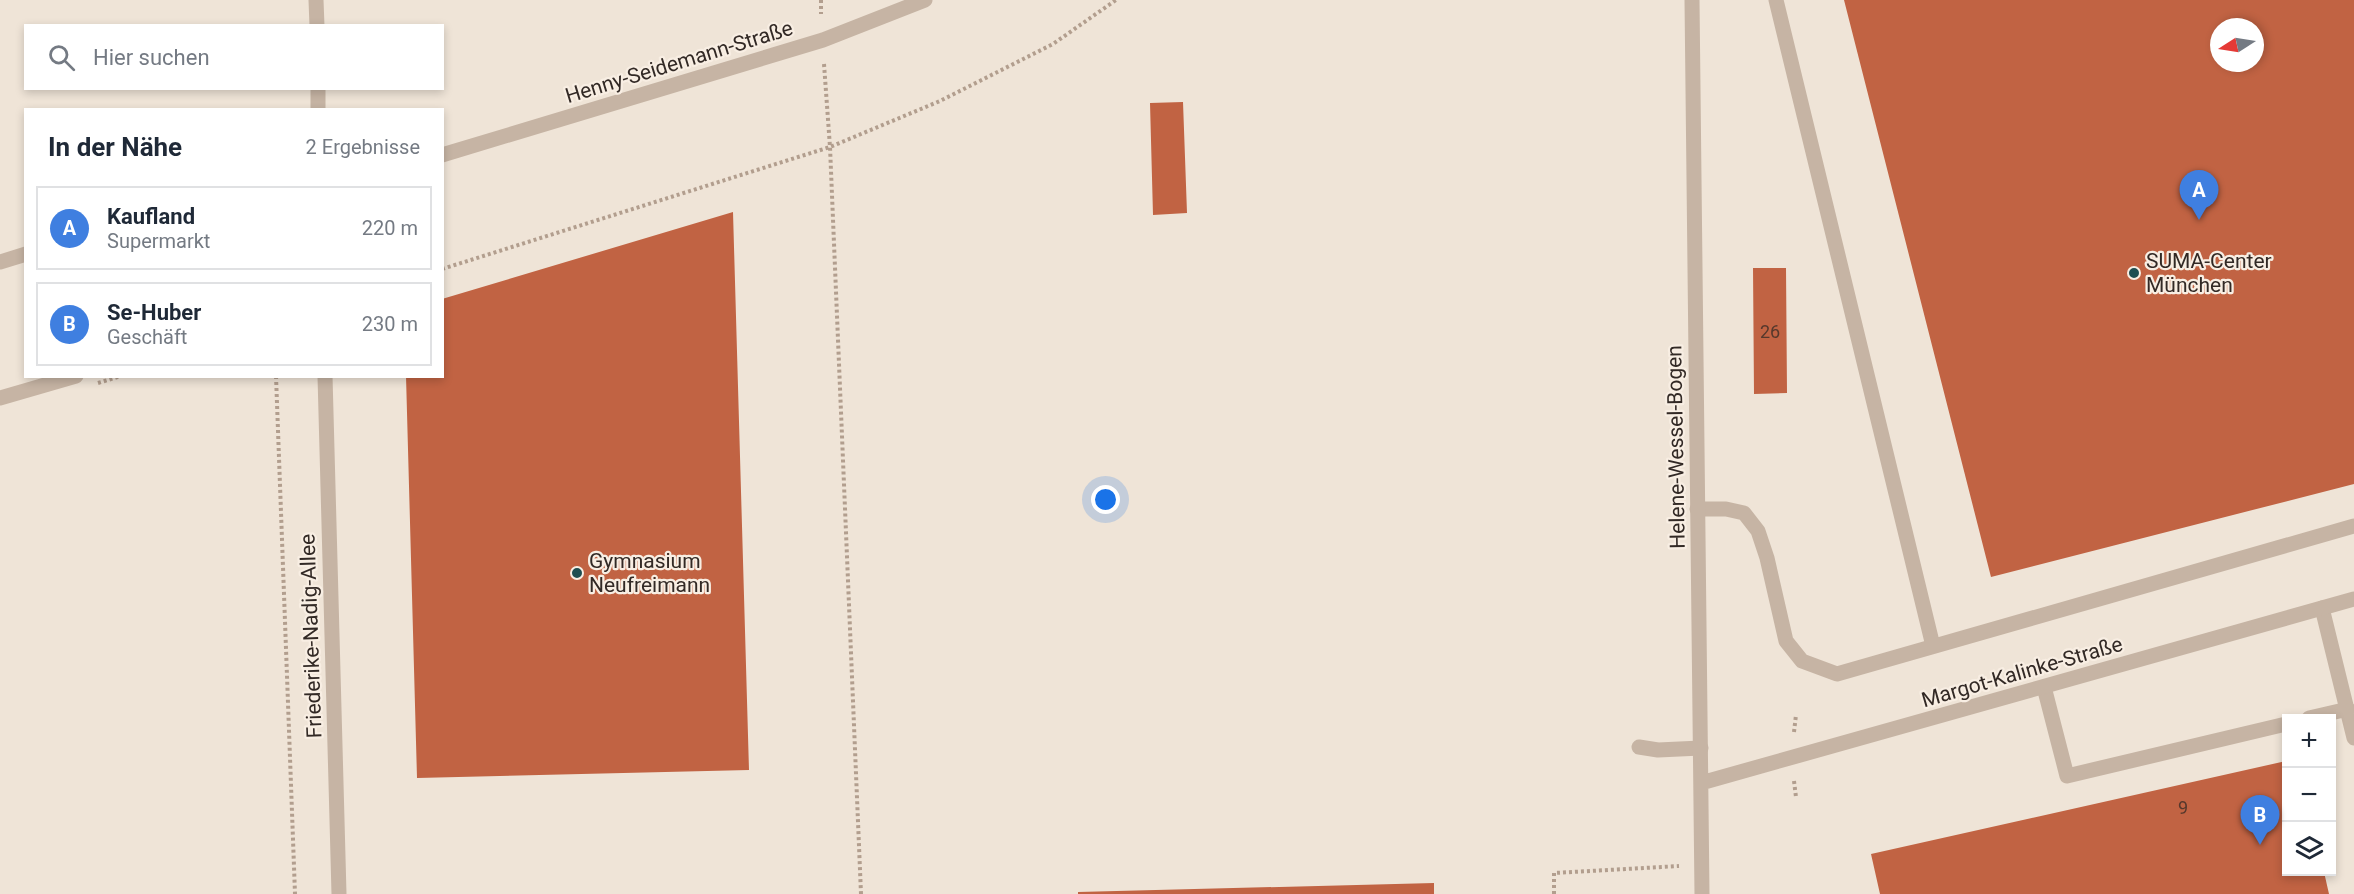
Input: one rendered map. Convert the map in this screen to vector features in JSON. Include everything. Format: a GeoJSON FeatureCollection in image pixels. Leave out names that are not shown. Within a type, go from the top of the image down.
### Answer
{"type":"FeatureCollection","features":[{"type":"Feature","properties":{"kind":"street"},"geometry":{"type":"LineString","coordinates":[[316,0],[317,24]]}},
{"type":"Feature","properties":{"kind":"street","name":"Henny-Seidemann-Straße"},"geometry":{"type":"LineString","coordinates":[[444,154],[823,40],[925,0]]}},
{"type":"Feature","properties":{"kind":"street","name":"Helene-Wessel-Bogen"},"geometry":{"type":"LineString","coordinates":[[1692,0],[1702,894]]}},
{"type":"Feature","properties":{"kind":"street"},"geometry":{"type":"LineString","coordinates":[[1776,0],[1933,646]]}},
{"type":"Feature","properties":{"kind":"street"},"geometry":{"type":"LineString","coordinates":[[318,90],[318,108]]}},
{"type":"Feature","properties":{"kind":"street"},"geometry":{"type":"LineString","coordinates":[[0,262],[24,255]]}},
{"type":"Feature","properties":{"kind":"street"},"geometry":{"type":"LineString","coordinates":[[0,398],[69,378]]}},
{"type":"Feature","properties":{"kind":"street","name":"Friederike-Nadig-Allee"},"geometry":{"type":"LineString","coordinates":[[325,378],[339,894]]}},
{"type":"Feature","properties":{"kind":"street"},"geometry":{"type":"LineString","coordinates":[[1697,509],[1726,509],[1744,513],[1758,531],[1767,558],[1786,641],[1802,661],[1837,674],[2354,526]]}},
{"type":"Feature","properties":{"kind":"street","name":"Margot-Kalinke-Straße"},"geometry":{"type":"LineString","coordinates":[[1701,783],[2354,599]]}},
{"type":"Feature","properties":{"kind":"street"},"geometry":{"type":"LineString","coordinates":[[2322,608],[2354,738]]}},
{"type":"Feature","properties":{"kind":"street"},"geometry":{"type":"LineString","coordinates":[[2044,687],[2067,776],[2282,725]]}},
{"type":"Feature","properties":{"kind":"street"},"geometry":{"type":"LineString","coordinates":[[2328,714],[2348,710]]}},
{"type":"Feature","properties":{"kind":"street"},"geometry":{"type":"LineString","coordinates":[[1640,747],[1658,750],[1701,748]]}},
{"type":"Feature","properties":{"kind":"path"},"geometry":{"type":"LineString","coordinates":[[821,0],[830,147],[861,894]]}},
{"type":"Feature","properties":{"kind":"path"},"geometry":{"type":"LineString","coordinates":[[444,268],[830,147],[939,101],[1053,44],[1116,0]]}},
{"type":"Feature","properties":{"kind":"path"},"geometry":{"type":"LineString","coordinates":[[276,378],[295,894]]}},
{"type":"Feature","properties":{"kind":"path"},"geometry":{"type":"LineString","coordinates":[[1554,894],[1554,873],[1702,864]]}},
{"type":"Feature","properties":{"kind":"building","name":"SUMA-Center München"},"geometry":{"type":"Polygon","coordinates":[[[1844,0],[2354,0],[2354,484],[1991,577],[1844,0]]]}},
{"type":"Feature","properties":{"kind":"building"},"geometry":{"type":"Polygon","coordinates":[[[1183,102],[1187,213],[1153,215],[1150,103],[1183,102]]]}},
{"type":"Feature","properties":{"kind":"building","name":"Gymnasium Neufreimann"},"geometry":{"type":"Polygon","coordinates":[[[733,212],[749,770],[417,778],[406,378],[444,378],[444,298],[733,212]]]}},
{"type":"Feature","properties":{"kind":"building"},"geometry":{"type":"Polygon","coordinates":[[[1753,268],[1786,268],[1787,393],[1754,394],[1753,268]]]}},
{"type":"Feature","properties":{"kind":"building"},"geometry":{"type":"Polygon","coordinates":[[[2282,762],[2282,876],[2325,876],[2329,894],[1880,894],[1871,854],[2282,762]]]}},
{"type":"Feature","properties":{"kind":"building"},"geometry":{"type":"Polygon","coordinates":[[[1434,883],[1434,894],[1078,894],[1078,892],[1434,883]]]}},
{"type":"Feature","properties":{"kind":"place","name":"Kaufland"},"geometry":{"type":"Point","coordinates":[2199,220]}},
{"type":"Feature","properties":{"kind":"place","name":"SUMA-Center München"},"geometry":{"type":"Point","coordinates":[2134,273]}},
{"type":"Feature","properties":{"kind":"place","name":"Gymnasium Neufreimann"},"geometry":{"type":"Point","coordinates":[577,573]}},
{"type":"Feature","properties":{"kind":"place","name":"Se-Huber"},"geometry":{"type":"Point","coordinates":[2260,845]}}]}
